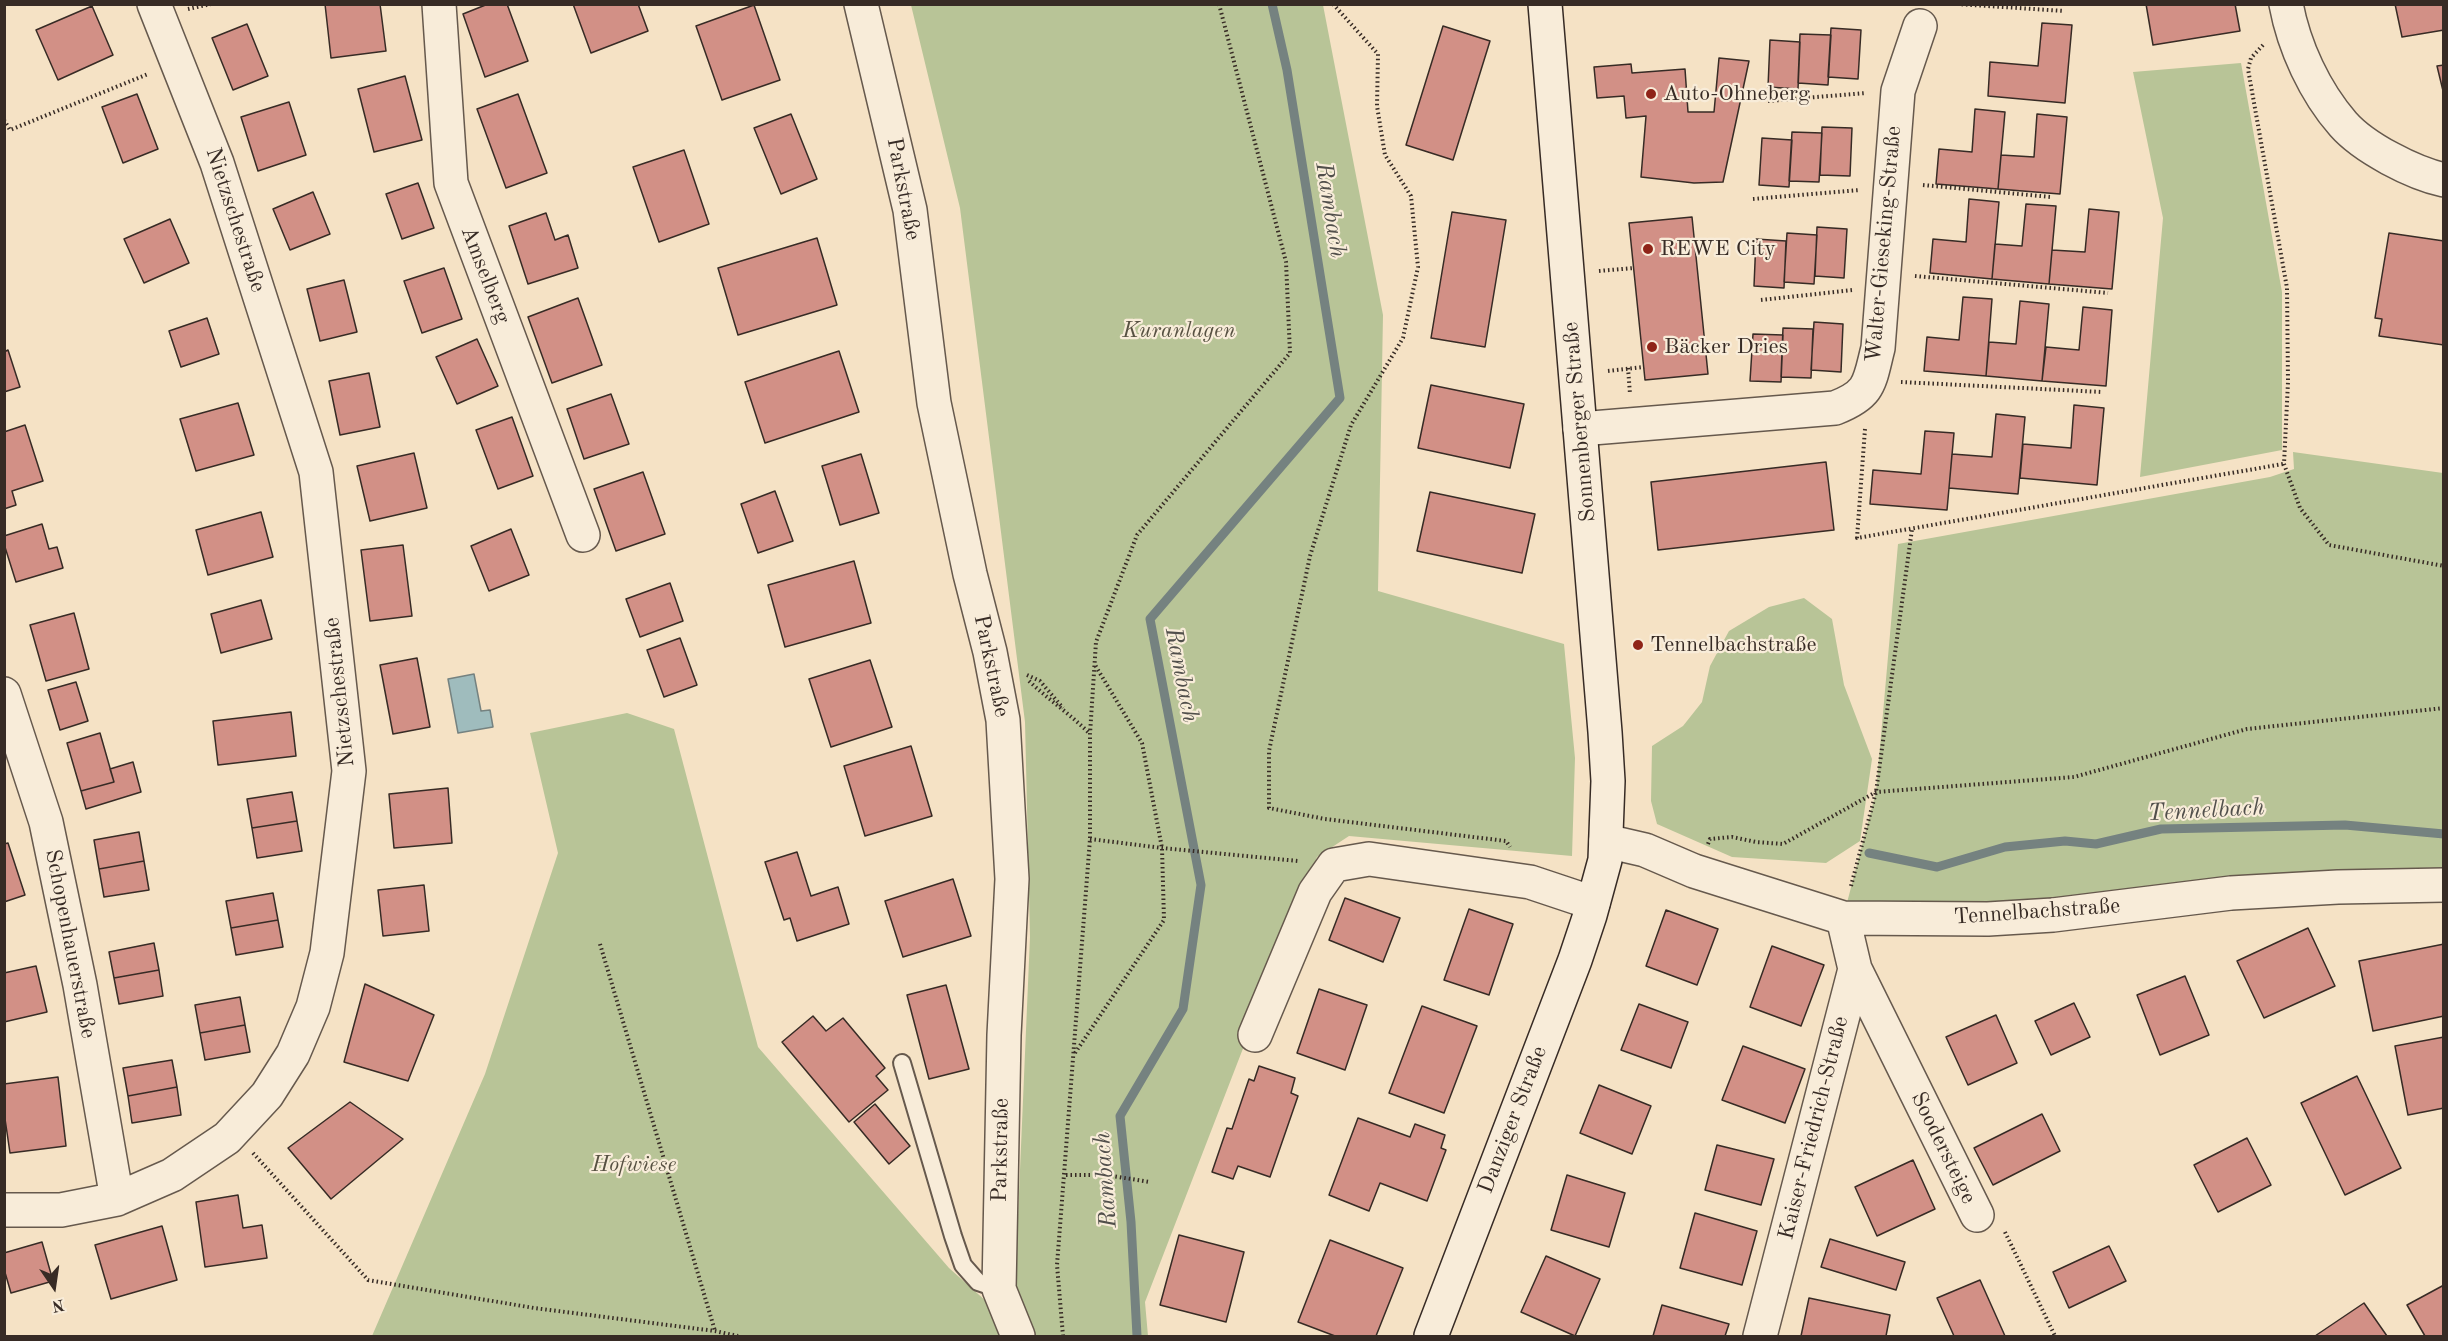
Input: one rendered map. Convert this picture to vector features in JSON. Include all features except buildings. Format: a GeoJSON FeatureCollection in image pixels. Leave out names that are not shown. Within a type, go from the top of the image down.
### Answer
{"type":"FeatureCollection","features":[{"type":"Feature","properties":{"kind":"street","name":"Nietzschestraße"},"geometry":{"type":"LineString","coordinates":[[4,1210],[61,1210],[117,1199],[172,1175],[227,1138],[267,1095],[293,1054],[313,1007],[327,954],[350,771],[316,472],[217,163],[154,4]]}},
{"type":"Feature","properties":{"kind":"street","name":"Amselberg"},"geometry":{"type":"LineString","coordinates":[[439,4],[451,183],[583,535]]}},
{"type":"Feature","properties":{"kind":"street","name":"Parkstraße"},"geometry":{"type":"LineString","coordinates":[[861,4],[910,210],[934,403],[1003,720],[1012,879],[1004,1035],[999,1289],[1018,1336]]}},
{"type":"Feature","properties":{"kind":"street","name":"Sonnenberger Straße"},"geometry":{"type":"LineString","coordinates":[[1545,4],[1605,732],[1608,781],[1606,840]]}},
{"type":"Feature","properties":{"kind":"street"},"geometry":{"type":"LineString","coordinates":[[2288,12],[2314,83],[2344,126],[2382,154],[2427,176],[2444,180]]}},
{"type":"Feature","properties":{"kind":"street","name":"Walter-Gieseking-Straße"},"geometry":{"type":"LineString","coordinates":[[1863,390],[1878,348],[1898,91],[1901,76],[1920,26]]}},
{"type":"Feature","properties":{"kind":"street"},"geometry":{"type":"LineString","coordinates":[[1580,429],[1835,408],[1863,390]]}},
{"type":"Feature","properties":{"kind":"street","name":"Schopenhauerstraße"},"geometry":{"type":"LineString","coordinates":[[4,694],[46,822],[81,985],[117,1199]]}},
{"type":"Feature","properties":{"kind":"street","name":"Tennelbachstraße"},"geometry":{"type":"LineString","coordinates":[[1606,840],[1645,850],[1694,871],[1843,918],[1988,919],[2053,915],[2231,893],[2338,887],[2444,885]]}},
{"type":"Feature","properties":{"kind":"street","name":"Danziger Straße"},"geometry":{"type":"LineString","coordinates":[[1431,1336],[1575,960],[1605,860],[1606,840]]}},
{"type":"Feature","properties":{"kind":"street"},"geometry":{"type":"LineString","coordinates":[[1255,1035],[1315,892],[1334,865],[1369,860],[1530,882],[1593,903]]}},
{"type":"Feature","properties":{"kind":"street","name":"Kaiser-Friedrich-Straße"},"geometry":{"type":"LineString","coordinates":[[1760,1336],[1854,969],[1843,918]]}},
{"type":"Feature","properties":{"kind":"street","name":"Soodersteige"},"geometry":{"type":"LineString","coordinates":[[1854,969],[1977,1215]]}},
{"type":"Feature","properties":{"kind":"lane"},"geometry":{"type":"LineString","coordinates":[[903,1063],[963,1265],[978,1282],[999,1289]]}},
{"type":"Feature","properties":{"kind":"path"},"geometry":{"type":"LineString","coordinates":[[1063,1336],[1057,1265],[1066,1175],[1090,838],[1089,734],[1096,642],[1137,535],[1290,353],[1286,262],[1219,4]]}},
{"type":"Feature","properties":{"kind":"path"},"geometry":{"type":"LineString","coordinates":[[1333,4],[1378,54],[1377,106],[1385,155],[1412,196],[1418,267],[1403,338],[1351,425],[1310,556],[1269,752],[1269,808],[1325,819],[1506,841],[1530,882]]}},
{"type":"Feature","properties":{"kind":"path"},"geometry":{"type":"LineString","coordinates":[[1957,4],[2064,12]]}},
{"type":"Feature","properties":{"kind":"path"},"geometry":{"type":"LineString","coordinates":[[2288,12],[2251,58],[2248,69],[2287,288],[2288,382],[2284,464],[2300,508],[2329,545],[2444,566]]}},
{"type":"Feature","properties":{"kind":"path"},"geometry":{"type":"LineString","coordinates":[[4,120],[10,130],[177,62]]}},
{"type":"Feature","properties":{"kind":"path"},"geometry":{"type":"LineString","coordinates":[[1768,101],[1898,91]]}},
{"type":"Feature","properties":{"kind":"path"},"geometry":{"type":"LineString","coordinates":[[1753,199],[1890,185],[2051,197]]}},
{"type":"Feature","properties":{"kind":"path"},"geometry":{"type":"LineString","coordinates":[[1598,271],[1634,268]]}},
{"type":"Feature","properties":{"kind":"path"},"geometry":{"type":"LineString","coordinates":[[1761,300],[1883,280],[2108,293]]}},
{"type":"Feature","properties":{"kind":"path"},"geometry":{"type":"LineString","coordinates":[[1608,371],[1644,367]]}},
{"type":"Feature","properties":{"kind":"path"},"geometry":{"type":"LineString","coordinates":[[2102,392],[1863,390],[1865,425],[1857,538],[2284,464]]}},
{"type":"Feature","properties":{"kind":"path"},"geometry":{"type":"LineString","coordinates":[[1843,918],[1876,792],[1912,529]]}},
{"type":"Feature","properties":{"kind":"path"},"geometry":{"type":"LineString","coordinates":[[1074,1054],[1164,920],[1162,848],[1142,744],[1094,664]]}},
{"type":"Feature","properties":{"kind":"path"},"geometry":{"type":"LineString","coordinates":[[1066,711],[1052,703],[1023,674],[1040,681],[1089,734]]}},
{"type":"Feature","properties":{"kind":"path"},"geometry":{"type":"LineString","coordinates":[[1694,871],[1710,839],[1732,837],[1783,844],[1876,792],[2074,777],[2247,729],[2444,708]]}},
{"type":"Feature","properties":{"kind":"path"},"geometry":{"type":"LineString","coordinates":[[1090,838],[1162,848],[1334,865]]}},
{"type":"Feature","properties":{"kind":"path"},"geometry":{"type":"LineString","coordinates":[[600,944],[715,1331]]}},
{"type":"Feature","properties":{"kind":"path"},"geometry":{"type":"LineString","coordinates":[[234,1131],[368,1280],[534,1308],[715,1331],[738,1336]]}},
{"type":"Feature","properties":{"kind":"path"},"geometry":{"type":"LineString","coordinates":[[1066,1175],[1106,1175],[1149,1182]]}},
{"type":"Feature","properties":{"kind":"path","name":"Soodersteige"},"geometry":{"type":"LineString","coordinates":[[1977,1215],[1993,1208],[2055,1336]]}},
{"type":"Feature","properties":{"kind":"green space"},"geometry":{"type":"Polygon","coordinates":[[[911,5],[1323,5],[1383,315],[1378,591],[1564,644],[1575,758],[1572,856],[1349,836],[1317,857],[1145,1302],[1148,1336],[372,1336],[485,1074],[558,853],[530,733],[627,713],[674,729],[758,1047],[949,1268],[987,1302],[1015,1286],[1030,937],[1025,722],[960,208],[911,5]]]}},
{"type":"Feature","properties":{"kind":"green space"},"geometry":{"type":"Polygon","coordinates":[[[2241,63],[2282,292],[2282,450],[2140,477],[2163,218],[2133,72],[2241,63]]]}},
{"type":"Feature","properties":{"kind":"green space"},"geometry":{"type":"Polygon","coordinates":[[[2293,452],[2443,473],[2443,885],[1843,918],[1876,792],[1898,544],[2270,477],[2294,469],[2293,452]]]}},
{"type":"Feature","properties":{"kind":"green space"},"geometry":{"type":"Polygon","coordinates":[[[1804,598],[1832,619],[1844,685],[1872,759],[1860,841],[1826,863],[1732,857],[1657,824],[1651,801],[1652,746],[1683,726],[1702,702],[1710,666],[1729,631],[1769,607],[1804,598]]]}},
{"type":"Feature","properties":{"kind":"water"},"geometry":{"type":"Polygon","coordinates":[[[474,674],[481,711],[490,710],[493,727],[458,733],[448,679],[474,674]]]}},
{"type":"Feature","properties":{"kind":"waterway","name":"Rambach"},"geometry":{"type":"LineString","coordinates":[[1137,1336],[1131,1222],[1120,1116],[1183,1009],[1201,885],[1150,619],[1340,398],[1287,70],[1272,4]]}},
{"type":"Feature","properties":{"kind":"waterway","name":"Tennelbach"},"geometry":{"type":"LineString","coordinates":[[1869,853],[1937,867],[2005,847],[2065,841],[2096,844],[2161,829],[2345,825],[2444,834]]}},
{"type":"Feature","properties":{"kind":"place","name":"Auto-Ohneberg"},"geometry":{"type":"Point","coordinates":[1651,94]}},
{"type":"Feature","properties":{"kind":"place","name":"REWE City"},"geometry":{"type":"Point","coordinates":[1648,249]}},
{"type":"Feature","properties":{"kind":"place","name":"Bäcker Dries"},"geometry":{"type":"Point","coordinates":[1652,347]}},
{"type":"Feature","properties":{"kind":"place","name":"Tennelbachstraße"},"geometry":{"type":"Point","coordinates":[1638,645]}},
{"type":"Feature","properties":{"kind":"park label","name":"Kuranlagen"},"geometry":{"type":"Point","coordinates":[1179,331]}},
{"type":"Feature","properties":{"kind":"park label","name":"Hofwiese"},"geometry":{"type":"Point","coordinates":[634,1165]}}]}
